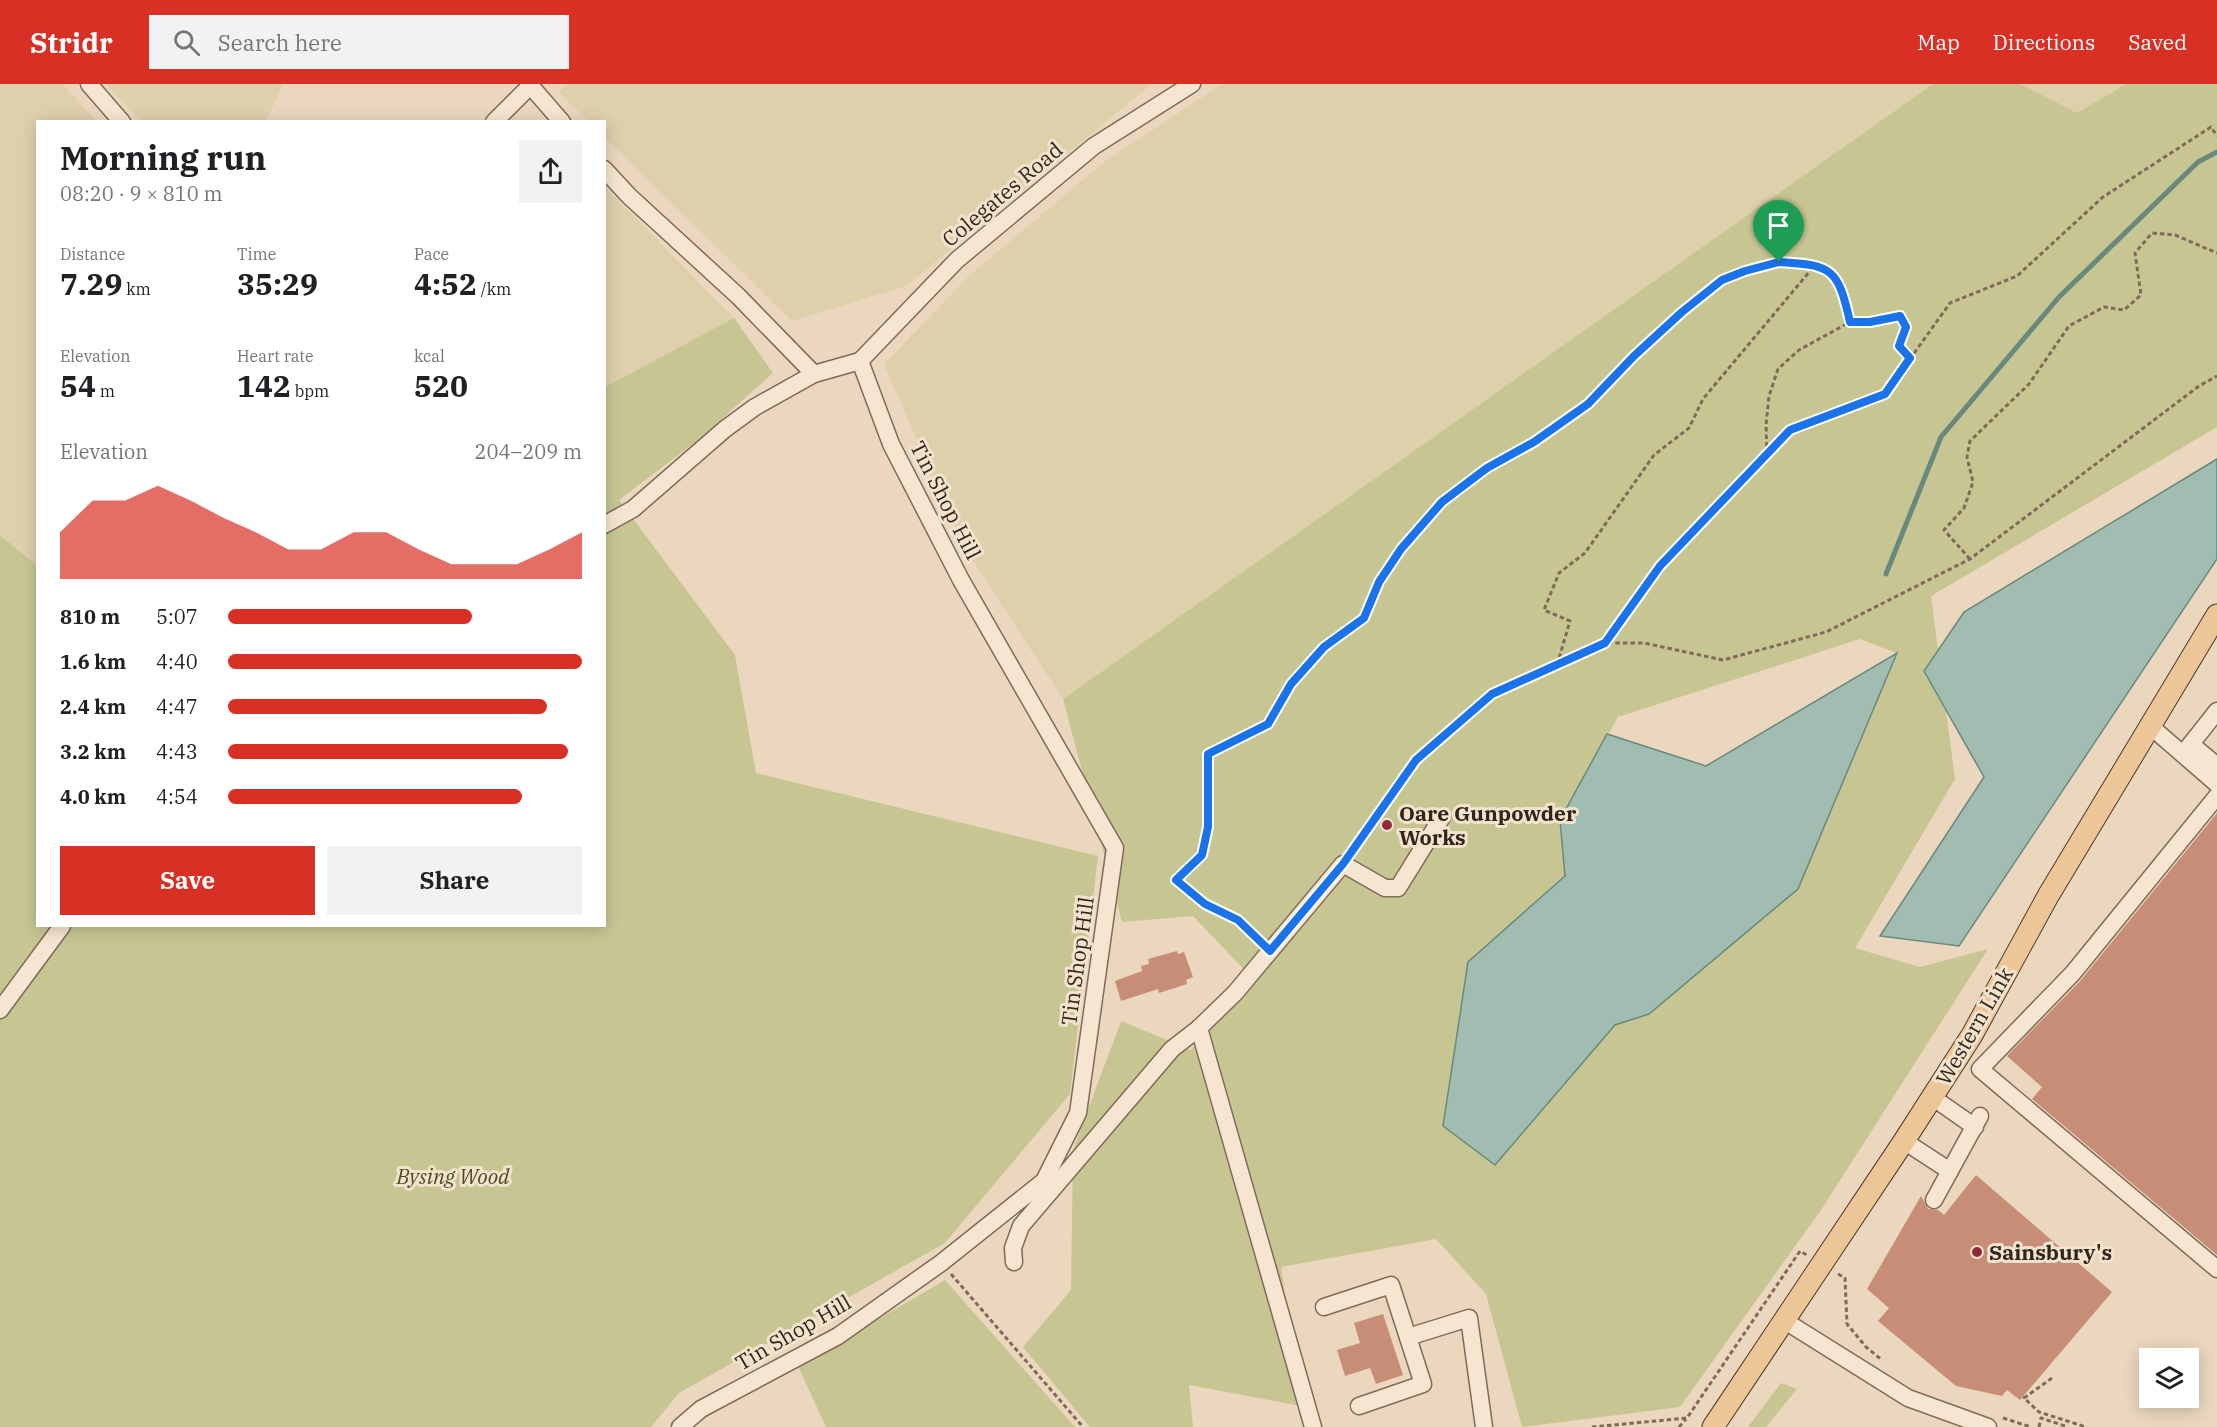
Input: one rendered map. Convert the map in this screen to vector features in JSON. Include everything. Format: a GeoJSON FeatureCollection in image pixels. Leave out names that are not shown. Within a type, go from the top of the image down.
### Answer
{"type":"FeatureCollection","features":[{"type":"Feature","properties":{"kind":"main road","name":"Western Link"},"geometry":{"type":"LineString","coordinates":[[1713,1427],[1972,1035],[2048,896],[2217,615]]}},
{"type":"Feature","properties":{"kind":"street"},"geometry":{"type":"LineString","coordinates":[[89,84],[120,120]]}},
{"type":"Feature","properties":{"kind":"street","name":"Colegates Road"},"geometry":{"type":"LineString","coordinates":[[860,361],[957,260],[1094,146],[1192,84]]}},
{"type":"Feature","properties":{"kind":"street"},"geometry":{"type":"LineString","coordinates":[[496,120],[529,85],[560,120]]}},
{"type":"Feature","properties":{"kind":"street"},"geometry":{"type":"LineString","coordinates":[[606,171],[738,296],[814,374]]}},
{"type":"Feature","properties":{"kind":"street"},"geometry":{"type":"LineString","coordinates":[[606,524],[633,510],[725,429],[755,407],[814,374],[860,361]]}},
{"type":"Feature","properties":{"kind":"street","name":"Tin Shop Hill"},"geometry":{"type":"LineString","coordinates":[[680,1427],[701,1409],[838,1336],[941,1263],[1044,1181],[1078,1113],[1115,849],[961,580],[891,444],[860,361]]}},
{"type":"Feature","properties":{"kind":"street"},"geometry":{"type":"LineString","coordinates":[[2187,749],[2217,711]]}},
{"type":"Feature","properties":{"kind":"street"},"geometry":{"type":"LineString","coordinates":[[2150,725],[2217,766]]}},
{"type":"Feature","properties":{"kind":"street"},"geometry":{"type":"LineString","coordinates":[[2187,749],[2217,784]]}},
{"type":"Feature","properties":{"kind":"street"},"geometry":{"type":"LineString","coordinates":[[2217,796],[2073,973],[1980,1070],[2217,1269]]}},
{"type":"Feature","properties":{"kind":"street"},"geometry":{"type":"LineString","coordinates":[[1014,1262],[1013,1248],[1021,1226],[1172,1049],[1235,993],[1343,864],[1385,888],[1398,888],[1442,817]]}},
{"type":"Feature","properties":{"kind":"street"},"geometry":{"type":"LineString","coordinates":[[0,1010],[61,927]]}},
{"type":"Feature","properties":{"kind":"street"},"geometry":{"type":"LineString","coordinates":[[1198,1028],[1313,1427]]}},
{"type":"Feature","properties":{"kind":"street"},"geometry":{"type":"LineString","coordinates":[[1932,1097],[1977,1121],[1934,1200]]}},
{"type":"Feature","properties":{"kind":"street"},"geometry":{"type":"LineString","coordinates":[[1904,1141],[1950,1171]]}},
{"type":"Feature","properties":{"kind":"street"},"geometry":{"type":"LineString","coordinates":[[1324,1307],[1391,1285],[1423,1384],[1359,1406]]}},
{"type":"Feature","properties":{"kind":"street"},"geometry":{"type":"LineString","coordinates":[[1408,1337],[1469,1318],[1484,1427]]}},
{"type":"Feature","properties":{"kind":"street"},"geometry":{"type":"LineString","coordinates":[[1785,1321],[1946,1420],[1993,1422]]}},
{"type":"Feature","properties":{"kind":"path"},"geometry":{"type":"LineString","coordinates":[[1605,643],[1660,566],[1790,430],[1885,394],[1950,303],[2017,276],[2103,197],[2211,127],[2217,136]]}},
{"type":"Feature","properties":{"kind":"path"},"geometry":{"type":"LineString","coordinates":[[1970,559],[1944,530],[1964,508],[1973,482],[1967,456],[1970,441],[2029,384],[2069,326],[2104,307],[2124,310],[2141,295],[2134,254],[2151,233],[2175,235],[2217,254]]}},
{"type":"Feature","properties":{"kind":"path"},"geometry":{"type":"LineString","coordinates":[[1270,951],[1238,920],[1205,904],[1176,880],[1202,855],[1208,827],[1208,754],[1268,724],[1291,684],[1324,647],[1364,618],[1379,582],[1401,549],[1442,502],[1487,468],[1534,442],[1588,404],[1634,356],[1682,312],[1722,280],[1779,262],[1816,264],[1831,272],[1845,298],[1850,322]]}},
{"type":"Feature","properties":{"kind":"path"},"geometry":{"type":"LineString","coordinates":[[1557,664],[1570,621],[1544,610],[1559,573],[1585,553],[1654,455],[1689,428],[1703,399],[1816,264]]}},
{"type":"Feature","properties":{"kind":"path"},"geometry":{"type":"LineString","coordinates":[[1767,454],[1766,425],[1770,396],[1778,369],[1799,350],[1850,322],[1870,322],[1900,316],[1906,327],[1899,346],[1910,358]]}},
{"type":"Feature","properties":{"kind":"path"},"geometry":{"type":"LineString","coordinates":[[1343,864],[1416,760],[1492,694],[1605,643],[1644,643],[1723,660],[1826,632],[1970,559],[2190,393],[2217,376]]}},
{"type":"Feature","properties":{"kind":"path"},"geometry":{"type":"LineString","coordinates":[[1679,1427],[1800,1251],[1845,1278],[1847,1324],[1866,1347],[1888,1365]]}},
{"type":"Feature","properties":{"kind":"path"},"geometry":{"type":"LineString","coordinates":[[941,1263],[1083,1427]]}},
{"type":"Feature","properties":{"kind":"path"},"geometry":{"type":"LineString","coordinates":[[2052,1378],[2024,1398],[2039,1412],[2086,1427]]}},
{"type":"Feature","properties":{"kind":"path"},"geometry":{"type":"LineString","coordinates":[[1592,1427],[1687,1418]]}},
{"type":"Feature","properties":{"kind":"path"},"geometry":{"type":"LineString","coordinates":[[2039,1427],[2042,1418],[2068,1427]]}},
{"type":"Feature","properties":{"kind":"path"},"geometry":{"type":"LineString","coordinates":[[1993,1422],[2031,1427]]}},
{"type":"Feature","properties":{"kind":"shaded area"},"geometry":{"type":"Polygon","coordinates":[[[0,84],[62,84],[96,120],[36,120],[36,565],[0,535],[0,84]]]}},
{"type":"Feature","properties":{"kind":"shaded area"},"geometry":{"type":"Polygon","coordinates":[[[106,84],[283,84],[266,120],[140,120],[106,84]]]}},
{"type":"Feature","properties":{"kind":"shaded area"},"geometry":{"type":"Polygon","coordinates":[[[567,84],[1152,84],[906,286],[792,321],[606,139],[606,120],[587,120],[558,92],[567,84]]]}},
{"type":"Feature","properties":{"kind":"shaded area"},"geometry":{"type":"Polygon","coordinates":[[[1222,84],[1933,84],[1063,699],[961,542],[884,364],[970,275],[1104,162],[1222,84]]]}},
{"type":"Feature","properties":{"kind":"shaded area"},"geometry":{"type":"Polygon","coordinates":[[[2020,84],[2126,84],[2077,113],[2020,84]]]}},
{"type":"Feature","properties":{"kind":"shaded area"},"geometry":{"type":"Polygon","coordinates":[[[606,188],[734,318],[606,386],[606,188]]]}},
{"type":"Feature","properties":{"kind":"shaded area"},"geometry":{"type":"Polygon","coordinates":[[[2217,459],[2217,559],[1959,946],[1880,936],[1984,777],[1924,671],[1964,612],[2217,459]]]}},
{"type":"Feature","properties":{"kind":"shaded area"},"geometry":{"type":"Polygon","coordinates":[[[1897,653],[1798,889],[1649,1014],[1615,1025],[1495,1165],[1443,1126],[1468,962],[1565,876],[1560,820],[1607,734],[1706,766],[1897,653]]]}},
{"type":"Feature","properties":{"kind":"green space"},"geometry":{"type":"Polygon","coordinates":[[[1933,84],[2020,84],[2077,113],[2126,84],[2217,84],[2217,427],[1931,596],[1955,779],[1855,948],[1920,967],[1988,949],[1821,1210],[1680,1407],[1522,1427],[1486,1294],[1436,1239],[1281,1267],[1301,1406],[1189,1385],[1193,1427],[1090,1427],[1023,1347],[1071,1290],[1073,1150],[1121,1021],[1191,1050],[1253,979],[1193,916],[1122,922],[1063,699],[1933,84]],[[1860,639],[1618,717],[1560,820],[1565,876],[1468,962],[1495,1165],[1615,1024],[1649,1014],[1797,889],[1896,653],[1860,639]]]}},
{"type":"Feature","properties":{"kind":"green space","name":"Bysing Wood"},"geometry":{"type":"Polygon","coordinates":[[[734,318],[773,373],[698,440],[619,500],[735,655],[756,773],[1098,856],[1070,1094],[945,1243],[679,1393],[651,1427],[0,1427],[0,535],[36,565],[36,927],[606,927],[606,386],[734,318]]]}},
{"type":"Feature","properties":{"kind":"green space"},"geometry":{"type":"Polygon","coordinates":[[[945,1280],[1075,1427],[826,1427],[798,1366],[945,1280]]]}},
{"type":"Feature","properties":{"kind":"green space"},"geometry":{"type":"Polygon","coordinates":[[[1781,1383],[1797,1389],[1766,1427],[1748,1427],[1781,1383]]]}},
{"type":"Feature","properties":{"kind":"building"},"geometry":{"type":"Polygon","coordinates":[[[2217,813],[2217,1255],[2032,1099],[2042,1087],[2007,1056],[2081,980],[2217,813]]]}},
{"type":"Feature","properties":{"kind":"building"},"geometry":{"type":"Polygon","coordinates":[[[1177,951],[1178,954],[1184,952],[1193,977],[1186,980],[1187,984],[1159,993],[1158,989],[1121,1001],[1115,981],[1142,971],[1141,966],[1149,964],[1148,959],[1177,951]]]}},
{"type":"Feature","properties":{"kind":"building","name":"Sainsbury's"},"geometry":{"type":"Polygon","coordinates":[[[1976,1175],[2112,1292],[2020,1400],[2007,1390],[2002,1396],[1956,1386],[1878,1321],[1889,1308],[1867,1289],[1921,1196],[1928,1209],[1938,1210],[1944,1215],[1976,1175]]]}},
{"type":"Feature","properties":{"kind":"building"},"geometry":{"type":"Polygon","coordinates":[[[1383,1314],[1403,1375],[1376,1384],[1370,1368],[1345,1376],[1337,1350],[1360,1343],[1354,1323],[1383,1314]]]}},
{"type":"Feature","properties":{"kind":"waterway"},"geometry":{"type":"LineString","coordinates":[[1886,574],[1941,437],[2059,297],[2198,162],[2217,152]]}},
{"type":"Feature","properties":{"kind":"place","name":"Oare Gunpowder Works"},"geometry":{"type":"Point","coordinates":[1387,825]}},
{"type":"Feature","properties":{"kind":"place","name":"Sainsbury's"},"geometry":{"type":"Point","coordinates":[1977,1252]}},
{"type":"Feature","properties":{"kind":"route"},"geometry":{"type":"LineString","coordinates":[[1779,262],[1816,264],[1831,272],[1845,298],[1850,322],[1870,322],[1900,316],[1906,327],[1899,346],[1910,358],[1885,394],[1790,430],[1660,566],[1605,643],[1492,694],[1416,760],[1343,864],[1270,951],[1238,920],[1205,904],[1176,880],[1202,855],[1208,827],[1206,794],[1208,754],[1268,724],[1291,684],[1324,647],[1364,618],[1379,582],[1401,549],[1442,502],[1487,468],[1534,442],[1588,404],[1634,356],[1682,312],[1722,280],[1779,262]]}}]}
